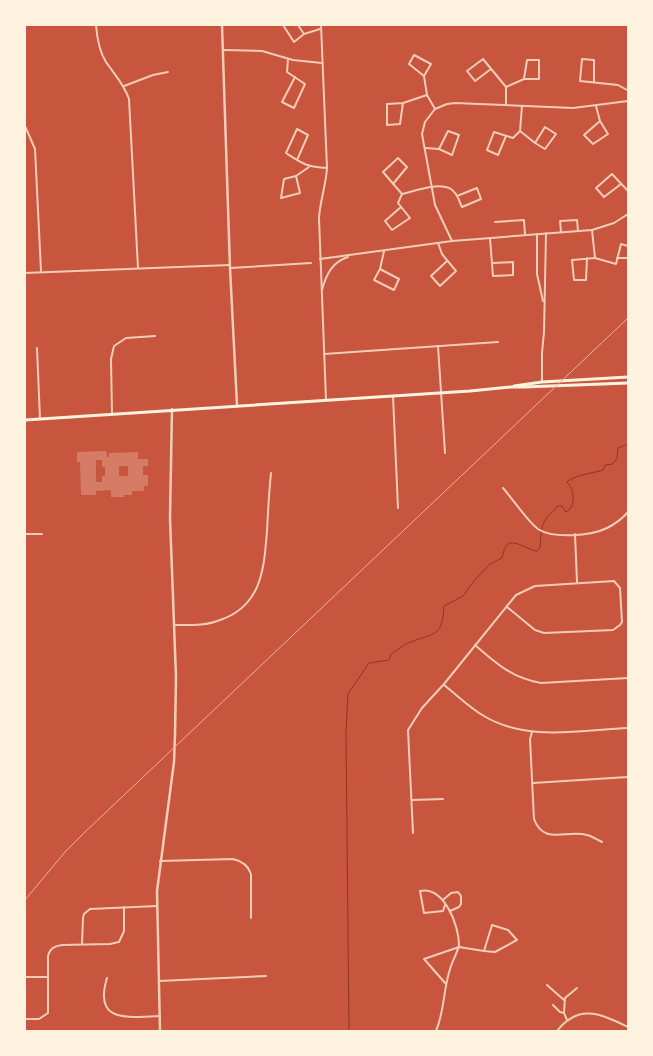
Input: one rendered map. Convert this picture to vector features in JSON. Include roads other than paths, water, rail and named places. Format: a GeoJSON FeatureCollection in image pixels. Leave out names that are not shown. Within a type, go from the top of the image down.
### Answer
{"type":"FeatureCollection","features":[{"type":"Feature","properties":{"kind":"main road"},"geometry":{"type":"LineString","coordinates":[[511,387],[521,383],[628,377]]}},
{"type":"Feature","properties":{"kind":"main road"},"geometry":{"type":"LineString","coordinates":[[25,420],[511,387],[628,383]]}},
{"type":"Feature","properties":{"kind":"street"},"geometry":{"type":"LineString","coordinates":[[96,25],[98,42],[103,57],[124,86],[130,104],[138,268]]}},
{"type":"Feature","properties":{"kind":"street"},"geometry":{"type":"LineString","coordinates":[[222,25],[237,406]]}},
{"type":"Feature","properties":{"kind":"street"},"geometry":{"type":"LineString","coordinates":[[283,25],[294,42],[304,34],[320,29]]}},
{"type":"Feature","properties":{"kind":"street"},"geometry":{"type":"LineString","coordinates":[[298,25],[304,34]]}},
{"type":"Feature","properties":{"kind":"street"},"geometry":{"type":"LineString","coordinates":[[321,25],[327,168],[326,183],[320,204],[320,259],[326,400]]}},
{"type":"Feature","properties":{"kind":"street"},"geometry":{"type":"LineString","coordinates":[[223,50],[262,51],[299,61],[322,63]]}},
{"type":"Feature","properties":{"kind":"street"},"geometry":{"type":"LineString","coordinates":[[424,76],[409,64],[414,54],[431,64],[424,76],[427,94],[435,109]]}},
{"type":"Feature","properties":{"kind":"street"},"geometry":{"type":"LineString","coordinates":[[288,58],[287,72],[295,77],[306,84],[294,108],[282,102],[295,77]]}},
{"type":"Feature","properties":{"kind":"street"},"geometry":{"type":"LineString","coordinates":[[491,69],[475,80],[467,71],[483,59],[506,87],[506,105]]}},
{"type":"Feature","properties":{"kind":"street"},"geometry":{"type":"LineString","coordinates":[[506,87],[524,79],[539,79],[539,60],[527,60],[524,79]]}},
{"type":"Feature","properties":{"kind":"street"},"geometry":{"type":"LineString","coordinates":[[594,82],[594,60],[582,60],[580,81],[618,85],[628,89],[628,97]]}},
{"type":"Feature","properties":{"kind":"street"},"geometry":{"type":"LineString","coordinates":[[124,86],[153,74],[168,72]]}},
{"type":"Feature","properties":{"kind":"street"},"geometry":{"type":"LineString","coordinates":[[403,103],[400,124],[387,125],[387,104],[403,103],[427,94]]}},
{"type":"Feature","properties":{"kind":"street"},"geometry":{"type":"LineString","coordinates":[[452,241],[435,205],[422,134],[427,118],[435,109],[455,103],[573,108],[628,101]]}},
{"type":"Feature","properties":{"kind":"street"},"geometry":{"type":"LineString","coordinates":[[506,136],[498,155],[487,150],[494,132],[513,138],[520,131],[522,106]]}},
{"type":"Feature","properties":{"kind":"street"},"geometry":{"type":"LineString","coordinates":[[596,106],[600,121],[608,134],[593,144],[584,135],[600,121]]}},
{"type":"Feature","properties":{"kind":"street"},"geometry":{"type":"LineString","coordinates":[[25,126],[35,149],[41,272]]}},
{"type":"Feature","properties":{"kind":"street"},"geometry":{"type":"LineString","coordinates":[[520,131],[535,143],[545,149],[556,134],[545,127],[535,143]]}},
{"type":"Feature","properties":{"kind":"street"},"geometry":{"type":"LineString","coordinates":[[297,160],[308,134],[297,129],[286,153],[297,160],[309,167],[327,168]]}},
{"type":"Feature","properties":{"kind":"street"},"geometry":{"type":"LineString","coordinates":[[425,148],[439,148],[452,155],[460,135],[448,131],[439,148]]}},
{"type":"Feature","properties":{"kind":"street"},"geometry":{"type":"LineString","coordinates":[[394,184],[407,167],[398,158],[383,172],[402,194]]}},
{"type":"Feature","properties":{"kind":"street"},"geometry":{"type":"LineString","coordinates":[[296,176],[300,193],[281,198],[284,179],[296,176],[309,167]]}},
{"type":"Feature","properties":{"kind":"street"},"geometry":{"type":"LineString","coordinates":[[621,184],[604,197],[596,188],[612,174],[628,191]]}},
{"type":"Feature","properties":{"kind":"street"},"geometry":{"type":"LineString","coordinates":[[402,207],[385,221],[392,230],[410,218],[402,207],[398,202],[402,194],[432,186],[449,188],[457,196],[462,207],[481,199],[477,188],[457,196]]}},
{"type":"Feature","properties":{"kind":"street"},"geometry":{"type":"LineString","coordinates":[[320,259],[452,241],[592,230],[614,223],[628,214]]}},
{"type":"Feature","properties":{"kind":"street"},"geometry":{"type":"LineString","coordinates":[[495,222],[524,220],[526,235]]}},
{"type":"Feature","properties":{"kind":"street"},"geometry":{"type":"LineString","coordinates":[[561,232],[560,221],[577,220],[578,231]]}},
{"type":"Feature","properties":{"kind":"street"},"geometry":{"type":"LineString","coordinates":[[592,230],[595,258]]}},
{"type":"Feature","properties":{"kind":"street"},"geometry":{"type":"LineString","coordinates":[[542,382],[546,233]]}},
{"type":"Feature","properties":{"kind":"street"},"geometry":{"type":"LineString","coordinates":[[537,234],[537,274],[544,305]]}},
{"type":"Feature","properties":{"kind":"street"},"geometry":{"type":"LineString","coordinates":[[490,238],[493,276],[513,275],[513,262],[492,263]]}},
{"type":"Feature","properties":{"kind":"street"},"geometry":{"type":"LineString","coordinates":[[438,243],[447,261],[456,271],[440,286],[431,276],[447,261]]}},
{"type":"Feature","properties":{"kind":"street"},"geometry":{"type":"LineString","coordinates":[[587,258],[586,280],[574,280],[572,260],[587,258],[595,258],[616,264],[620,244],[628,246]]}},
{"type":"Feature","properties":{"kind":"street"},"geometry":{"type":"LineString","coordinates":[[380,269],[399,279],[394,290],[374,280],[380,269],[384,251]]}},
{"type":"Feature","properties":{"kind":"street"},"geometry":{"type":"LineString","coordinates":[[321,293],[326,277],[334,265],[345,258],[361,254]]}},
{"type":"Feature","properties":{"kind":"street"},"geometry":{"type":"LineString","coordinates":[[617,258],[628,258]]}},
{"type":"Feature","properties":{"kind":"street"},"geometry":{"type":"LineString","coordinates":[[25,273],[311,263]]}},
{"type":"Feature","properties":{"kind":"street"},"geometry":{"type":"LineString","coordinates":[[112,414],[111,359],[114,346],[126,338],[156,336]]}},
{"type":"Feature","properties":{"kind":"street"},"geometry":{"type":"LineString","coordinates":[[324,354],[498,342]]}},
{"type":"Feature","properties":{"kind":"street"},"geometry":{"type":"LineString","coordinates":[[438,346],[445,453]]}},
{"type":"Feature","properties":{"kind":"street"},"geometry":{"type":"LineString","coordinates":[[37,348],[40,419]]}},
{"type":"Feature","properties":{"kind":"street"},"geometry":{"type":"LineString","coordinates":[[392,396],[398,508]]}},
{"type":"Feature","properties":{"kind":"street"},"geometry":{"type":"LineString","coordinates":[[160,1031],[157,906],[160,861],[174,762],[176,677],[170,518],[172,409]]}},
{"type":"Feature","properties":{"kind":"street"},"geometry":{"type":"LineString","coordinates":[[174,625],[200,624],[221,620],[239,610],[256,590],[264,567],[271,473]]}},
{"type":"Feature","properties":{"kind":"street"},"geometry":{"type":"LineString","coordinates":[[503,488],[539,530],[556,535],[594,533],[606,529],[619,521],[628,512]]}},
{"type":"Feature","properties":{"kind":"street"},"geometry":{"type":"LineString","coordinates":[[25,534],[42,534]]}},
{"type":"Feature","properties":{"kind":"street"},"geometry":{"type":"LineString","coordinates":[[574,534],[577,582]]}},
{"type":"Feature","properties":{"kind":"street"},"geometry":{"type":"LineString","coordinates":[[413,833],[408,730],[422,708],[444,684],[506,606],[516,595],[535,586],[609,580],[618,584],[620,588],[622,622],[613,630],[544,634],[535,630],[506,606]]}},
{"type":"Feature","properties":{"kind":"street"},"geometry":{"type":"LineString","coordinates":[[475,645],[511,673],[532,682],[542,684],[628,678]]}},
{"type":"Feature","properties":{"kind":"street"},"geometry":{"type":"LineString","coordinates":[[444,684],[484,716],[516,729],[532,732],[628,728]]}},
{"type":"Feature","properties":{"kind":"street"},"geometry":{"type":"LineString","coordinates":[[532,732],[530,739],[534,819],[540,830],[548,834],[586,834],[602,842]]}},
{"type":"Feature","properties":{"kind":"street"},"geometry":{"type":"LineString","coordinates":[[533,783],[628,777]]}},
{"type":"Feature","properties":{"kind":"street"},"geometry":{"type":"LineString","coordinates":[[412,800],[443,799]]}},
{"type":"Feature","properties":{"kind":"street"},"geometry":{"type":"LineString","coordinates":[[160,861],[233,859],[240,861],[249,868],[251,874],[252,918]]}},
{"type":"Feature","properties":{"kind":"street"},"geometry":{"type":"LineString","coordinates":[[436,1031],[440,1022],[446,984],[459,947],[454,921],[446,905],[439,896],[429,890],[420,891],[424,912],[443,911],[446,905]]}},
{"type":"Feature","properties":{"kind":"street"},"geometry":{"type":"LineString","coordinates":[[442,900],[451,893],[458,892],[461,896],[461,904],[450,911]]}},
{"type":"Feature","properties":{"kind":"street"},"geometry":{"type":"LineString","coordinates":[[82,944],[83,918],[86,911],[94,908],[157,906]]}},
{"type":"Feature","properties":{"kind":"street"},"geometry":{"type":"LineString","coordinates":[[25,1020],[38,1019],[48,1013],[48,956],[52,948],[62,945],[119,942],[124,931],[124,907]]}},
{"type":"Feature","properties":{"kind":"street"},"geometry":{"type":"LineString","coordinates":[[446,984],[424,958],[459,947],[484,951],[495,952],[516,940],[508,930],[492,925],[484,951]]}},
{"type":"Feature","properties":{"kind":"street"},"geometry":{"type":"LineString","coordinates":[[159,981],[266,976]]}},
{"type":"Feature","properties":{"kind":"street"},"geometry":{"type":"LineString","coordinates":[[25,977],[48,977]]}},
{"type":"Feature","properties":{"kind":"street"},"geometry":{"type":"LineString","coordinates":[[107,978],[104,999],[108,1010],[112,1014],[128,1017],[160,1016]]}},
{"type":"Feature","properties":{"kind":"street"},"geometry":{"type":"LineString","coordinates":[[547,985],[565,1000]]}},
{"type":"Feature","properties":{"kind":"street"},"geometry":{"type":"LineString","coordinates":[[567,1020],[564,1013],[565,1000],[577,988]]}},
{"type":"Feature","properties":{"kind":"street"},"geometry":{"type":"LineString","coordinates":[[553,1005],[560,1012],[564,1013]]}},
{"type":"Feature","properties":{"kind":"street"},"geometry":{"type":"LineString","coordinates":[[557,1031],[567,1020],[580,1014],[595,1014],[628,1027]]}},
{"type":"Feature","properties":{"kind":"waterway"},"geometry":{"type":"LineString","coordinates":[[349,1031],[346,731],[348,694],[369,663],[389,660],[391,654],[408,643],[436,632],[442,623],[444,606],[463,596],[490,564],[502,558],[505,547],[512,543],[537,551],[540,548],[542,529],[547,517],[557,506],[562,506],[566,512],[572,506],[572,489],[567,482],[576,477],[603,470],[605,465],[613,464],[617,458],[618,448],[628,444]]}},
{"type":"Feature","properties":{"kind":"railway"},"geometry":{"type":"LineString","coordinates":[[25,900],[65,852],[85,832],[628,318]]}}]}
